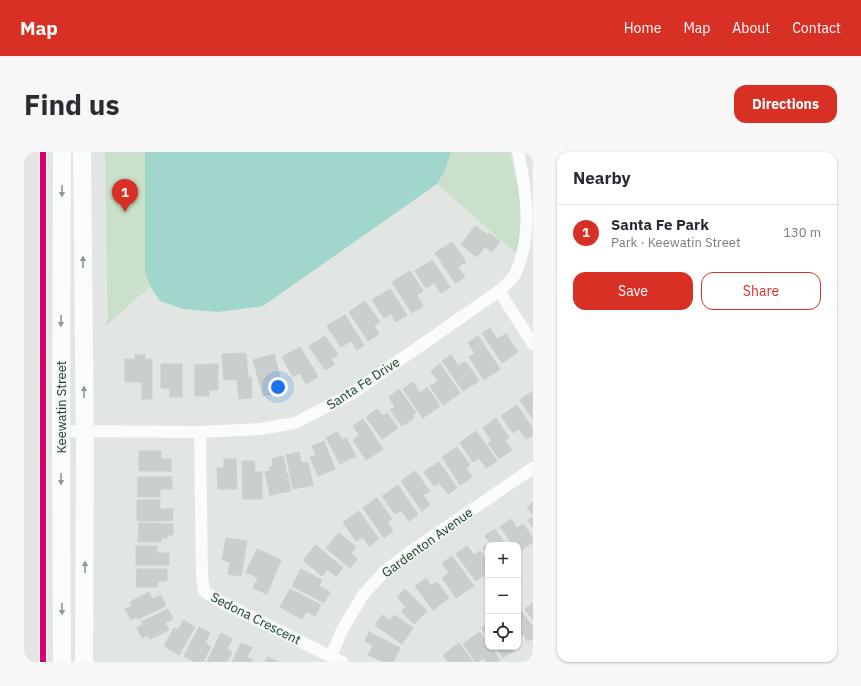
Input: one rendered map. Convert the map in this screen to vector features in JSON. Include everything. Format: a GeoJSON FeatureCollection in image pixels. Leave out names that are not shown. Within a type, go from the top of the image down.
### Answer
{"type":"FeatureCollection","features":[{"type":"Feature","properties":{"kind":"street","name":"Keewatin Street"},"geometry":{"type":"LineString","coordinates":[[62,152],[60,431],[62,662]]}},
{"type":"Feature","properties":{"kind":"street","name":"Keewatin Street"},"geometry":{"type":"LineString","coordinates":[[82,152],[85,431],[84,662]]}},
{"type":"Feature","properties":{"kind":"street","name":"Santa Fe Drive"},"geometry":{"type":"LineString","coordinates":[[60,431],[200,432],[260,429],[295,423],[351,394],[499,291],[515,276],[524,257],[532,230],[530,207],[518,152]]}},
{"type":"Feature","properties":{"kind":"street"},"geometry":{"type":"LineString","coordinates":[[499,291],[533,344]]}},
{"type":"Feature","properties":{"kind":"street","name":"Sedona Crescent"},"geometry":{"type":"LineString","coordinates":[[200,432],[202,577],[204,591],[219,601],[342,662]]}},
{"type":"Feature","properties":{"kind":"street","name":"Gardenton Avenue"},"geometry":{"type":"LineString","coordinates":[[331,656],[342,630],[363,595],[384,572],[407,554],[533,468]]}},
{"type":"Feature","properties":{"kind":"green space"},"geometry":{"type":"Polygon","coordinates":[[[105,152],[145,152],[145,272],[150,286],[105,327],[108,318],[105,152]]]}},
{"type":"Feature","properties":{"kind":"green space"},"geometry":{"type":"Polygon","coordinates":[[[451,152],[510,152],[520,196],[523,227],[518,255],[437,184],[444,172],[451,152]]]}},
{"type":"Feature","properties":{"kind":"water"},"geometry":{"type":"Polygon","coordinates":[[[145,152],[451,152],[444,172],[437,184],[263,306],[218,312],[183,309],[160,301],[150,286],[145,272],[145,152]]]}},
{"type":"Feature","properties":{"kind":"building"},"geometry":{"type":"Polygon","coordinates":[[[475,226],[488,235],[489,233],[500,241],[492,252],[485,247],[477,257],[461,245],[475,226]]]}},
{"type":"Feature","properties":{"kind":"building"},"geometry":{"type":"Polygon","coordinates":[[[452,242],[466,262],[458,267],[465,277],[455,283],[435,253],[452,242]]]}},
{"type":"Feature","properties":{"kind":"building"},"geometry":{"type":"Polygon","coordinates":[[[432,260],[450,287],[441,293],[434,283],[426,288],[415,271],[432,260]]]}},
{"type":"Feature","properties":{"kind":"building"},"geometry":{"type":"Polygon","coordinates":[[[410,271],[423,291],[417,295],[423,306],[412,313],[392,282],[410,271]]]}},
{"type":"Feature","properties":{"kind":"building"},"geometry":{"type":"Polygon","coordinates":[[[390,289],[407,315],[396,322],[391,314],[384,318],[372,300],[390,289]]]}},
{"type":"Feature","properties":{"kind":"building"},"geometry":{"type":"Polygon","coordinates":[[[365,301],[380,322],[374,326],[379,334],[368,341],[349,312],[365,301]]]}},
{"type":"Feature","properties":{"kind":"building"},"geometry":{"type":"Polygon","coordinates":[[[345,315],[364,345],[357,350],[351,341],[341,347],[327,326],[345,315]]]}},
{"type":"Feature","properties":{"kind":"building"},"geometry":{"type":"Polygon","coordinates":[[[490,328],[497,339],[506,334],[518,352],[502,363],[482,333],[490,328]]]}},
{"type":"Feature","properties":{"kind":"building"},"geometry":{"type":"Polygon","coordinates":[[[325,336],[338,355],[331,359],[335,364],[325,370],[309,346],[325,336]]]}},
{"type":"Feature","properties":{"kind":"building"},"geometry":{"type":"Polygon","coordinates":[[[478,336],[500,369],[484,380],[469,357],[475,353],[468,343],[478,336]]]}},
{"type":"Feature","properties":{"kind":"building"},"geometry":{"type":"Polygon","coordinates":[[[300,347],[318,377],[306,384],[300,373],[293,377],[282,357],[300,347]]]}},
{"type":"Feature","properties":{"kind":"building"},"geometry":{"type":"Polygon","coordinates":[[[246,353],[248,378],[251,377],[252,398],[239,399],[237,379],[224,380],[222,354],[246,353]]]}},
{"type":"Feature","properties":{"kind":"building"},"geometry":{"type":"Polygon","coordinates":[[[274,354],[281,381],[272,383],[275,393],[263,396],[253,360],[274,354]]]}},
{"type":"Feature","properties":{"kind":"building"},"geometry":{"type":"Polygon","coordinates":[[[135,355],[145,355],[145,359],[152,359],[152,399],[142,399],[142,382],[125,382],[125,359],[135,359],[135,355]]]}},
{"type":"Feature","properties":{"kind":"building"},"geometry":{"type":"Polygon","coordinates":[[[451,355],[458,366],[465,361],[479,381],[463,391],[442,361],[451,355]]]}},
{"type":"Feature","properties":{"kind":"building"},"geometry":{"type":"Polygon","coordinates":[[[161,364],[182,364],[182,397],[170,397],[170,388],[161,388],[161,364]]]}},
{"type":"Feature","properties":{"kind":"building"},"geometry":{"type":"Polygon","coordinates":[[[218,364],[218,390],[209,390],[209,396],[195,396],[195,365],[218,364]]]}},
{"type":"Feature","properties":{"kind":"building"},"geometry":{"type":"Polygon","coordinates":[[[440,364],[460,393],[443,405],[430,386],[438,381],[431,371],[440,364]]]}},
{"type":"Feature","properties":{"kind":"building"},"geometry":{"type":"Polygon","coordinates":[[[413,382],[420,393],[427,387],[440,406],[423,418],[403,389],[413,382]]]}},
{"type":"Feature","properties":{"kind":"building"},"geometry":{"type":"Polygon","coordinates":[[[399,389],[416,413],[412,415],[414,418],[402,426],[390,410],[395,407],[389,397],[399,389]]]}},
{"type":"Feature","properties":{"kind":"building"},"geometry":{"type":"Polygon","coordinates":[[[533,391],[533,419],[520,400],[533,391]]]}},
{"type":"Feature","properties":{"kind":"building"},"geometry":{"type":"Polygon","coordinates":[[[517,405],[533,429],[533,435],[526,439],[519,429],[513,433],[501,416],[517,405]]]}},
{"type":"Feature","properties":{"kind":"building"},"geometry":{"type":"Polygon","coordinates":[[[377,409],[383,416],[387,413],[398,428],[382,439],[366,417],[377,409]]]}},
{"type":"Feature","properties":{"kind":"building"},"geometry":{"type":"Polygon","coordinates":[[[496,418],[509,438],[505,440],[512,450],[499,459],[488,443],[492,441],[483,428],[496,418]]]}},
{"type":"Feature","properties":{"kind":"building"},"geometry":{"type":"Polygon","coordinates":[[[363,419],[383,449],[366,460],[353,440],[359,435],[353,426],[363,419]]]}},
{"type":"Feature","properties":{"kind":"building"},"geometry":{"type":"Polygon","coordinates":[[[476,431],[497,461],[486,468],[479,458],[473,462],[460,443],[476,431]]]}},
{"type":"Feature","properties":{"kind":"building"},"geometry":{"type":"Polygon","coordinates":[[[337,432],[342,440],[346,438],[356,456],[340,464],[326,438],[337,432]]]}},
{"type":"Feature","properties":{"kind":"building"},"geometry":{"type":"Polygon","coordinates":[[[324,441],[335,469],[318,476],[310,457],[316,455],[312,446],[324,441]]]}},
{"type":"Feature","properties":{"kind":"building"},"geometry":{"type":"Polygon","coordinates":[[[457,447],[470,465],[466,468],[472,477],[460,485],[442,457],[457,447]]]}},
{"type":"Feature","properties":{"kind":"building"},"geometry":{"type":"Polygon","coordinates":[[[139,451],[161,451],[161,459],[171,459],[171,471],[139,471],[139,451]]]}},
{"type":"Feature","properties":{"kind":"building"},"geometry":{"type":"Polygon","coordinates":[[[299,452],[301,463],[308,462],[313,485],[293,489],[286,455],[299,452]]]}},
{"type":"Feature","properties":{"kind":"building"},"geometry":{"type":"Polygon","coordinates":[[[283,456],[291,491],[270,495],[265,472],[270,471],[269,467],[272,467],[273,463],[272,459],[283,456]]]}},
{"type":"Feature","properties":{"kind":"building"},"geometry":{"type":"Polygon","coordinates":[[[224,459],[236,459],[237,489],[218,489],[217,468],[224,468],[224,459]]]}},
{"type":"Feature","properties":{"kind":"building"},"geometry":{"type":"Polygon","coordinates":[[[242,461],[254,461],[255,472],[262,472],[262,499],[243,499],[242,461]]]}},
{"type":"Feature","properties":{"kind":"building"},"geometry":{"type":"Polygon","coordinates":[[[439,462],[457,488],[448,494],[439,483],[434,486],[424,472],[439,462]]]}},
{"type":"Feature","properties":{"kind":"building"},"geometry":{"type":"Polygon","coordinates":[[[415,471],[430,491],[423,495],[430,505],[422,511],[401,481],[415,471]]]}},
{"type":"Feature","properties":{"kind":"building"},"geometry":{"type":"Polygon","coordinates":[[[138,477],[172,477],[172,489],[160,489],[160,497],[138,497],[138,477]]]}},
{"type":"Feature","properties":{"kind":"building"},"geometry":{"type":"Polygon","coordinates":[[[398,485],[418,515],[409,521],[401,510],[395,514],[382,496],[398,485]]]}},
{"type":"Feature","properties":{"kind":"building"},"geometry":{"type":"Polygon","coordinates":[[[377,498],[392,519],[387,522],[393,531],[384,538],[363,508],[377,498]]]}},
{"type":"Feature","properties":{"kind":"building"},"geometry":{"type":"Polygon","coordinates":[[[137,500],[160,500],[160,509],[173,509],[172,521],[137,521],[137,500]]]}},
{"type":"Feature","properties":{"kind":"building"},"geometry":{"type":"Polygon","coordinates":[[[533,502],[533,515],[527,507],[533,502]]]}},
{"type":"Feature","properties":{"kind":"building"},"geometry":{"type":"Polygon","coordinates":[[[359,511],[379,539],[369,546],[363,537],[356,541],[343,522],[359,511]]]}},
{"type":"Feature","properties":{"kind":"building"},"geometry":{"type":"Polygon","coordinates":[[[533,517],[533,528],[528,520],[533,517]]]}},
{"type":"Feature","properties":{"kind":"building"},"geometry":{"type":"Polygon","coordinates":[[[511,519],[517,528],[523,524],[533,538],[533,542],[521,550],[521,542],[511,542],[500,527],[511,519]]]}},
{"type":"Feature","properties":{"kind":"building"},"geometry":{"type":"Polygon","coordinates":[[[139,523],[173,524],[173,535],[167,535],[167,538],[161,538],[161,542],[138,542],[139,523]]]}},
{"type":"Feature","properties":{"kind":"building"},"geometry":{"type":"Polygon","coordinates":[[[495,529],[504,542],[489,542],[485,536],[495,529]]]}},
{"type":"Feature","properties":{"kind":"building"},"geometry":{"type":"Polygon","coordinates":[[[339,533],[356,547],[351,553],[357,559],[350,568],[326,548],[339,533]]]}},
{"type":"Feature","properties":{"kind":"building"},"geometry":{"type":"Polygon","coordinates":[[[226,538],[247,541],[241,576],[228,574],[230,562],[222,560],[226,538]]]}},
{"type":"Feature","properties":{"kind":"building"},"geometry":{"type":"Polygon","coordinates":[[[316,545],[343,568],[336,576],[327,569],[322,576],[303,560],[316,545]]]}},
{"type":"Feature","properties":{"kind":"building"},"geometry":{"type":"Polygon","coordinates":[[[136,546],[157,546],[157,553],[169,553],[169,565],[136,565],[136,546]]]}},
{"type":"Feature","properties":{"kind":"building"},"geometry":{"type":"Polygon","coordinates":[[[467,546],[474,555],[480,551],[485,558],[485,574],[476,581],[456,554],[467,546]]]}},
{"type":"Feature","properties":{"kind":"building"},"geometry":{"type":"Polygon","coordinates":[[[257,549],[281,560],[267,594],[253,588],[258,578],[246,572],[257,549]]]}},
{"type":"Feature","properties":{"kind":"building"},"geometry":{"type":"Polygon","coordinates":[[[452,556],[474,586],[456,598],[442,578],[449,573],[442,563],[452,556]]]}},
{"type":"Feature","properties":{"kind":"building"},"geometry":{"type":"Polygon","coordinates":[[[137,569],[167,569],[167,581],[158,581],[157,587],[136,587],[137,569]]]}},
{"type":"Feature","properties":{"kind":"building"},"geometry":{"type":"Polygon","coordinates":[[[301,569],[322,580],[319,586],[330,592],[324,603],[292,586],[301,569]]]}},
{"type":"Feature","properties":{"kind":"building"},"geometry":{"type":"Polygon","coordinates":[[[426,578],[431,586],[437,582],[449,598],[433,610],[415,586],[426,578]]]}},
{"type":"Feature","properties":{"kind":"building"},"geometry":{"type":"Polygon","coordinates":[[[290,589],[321,605],[315,616],[306,611],[302,619],[280,607],[290,589]]]}},
{"type":"Feature","properties":{"kind":"building"},"geometry":{"type":"Polygon","coordinates":[[[405,589],[427,611],[414,624],[401,611],[406,607],[397,597],[405,589]]]}},
{"type":"Feature","properties":{"kind":"building"},"geometry":{"type":"Polygon","coordinates":[[[149,592],[152,599],[161,595],[166,606],[138,619],[137,617],[131,620],[125,609],[132,606],[130,602],[149,592]]]}},
{"type":"Feature","properties":{"kind":"building"},"geometry":{"type":"Polygon","coordinates":[[[533,603],[533,620],[525,609],[533,603]]]}},
{"type":"Feature","properties":{"kind":"building"},"geometry":{"type":"Polygon","coordinates":[[[168,609],[173,619],[165,623],[169,630],[150,639],[148,635],[142,638],[137,628],[143,624],[141,622],[168,609]]]}},
{"type":"Feature","properties":{"kind":"building"},"geometry":{"type":"Polygon","coordinates":[[[521,611],[533,627],[533,638],[528,641],[523,634],[521,635],[521,611]]]}},
{"type":"Feature","properties":{"kind":"building"},"geometry":{"type":"Polygon","coordinates":[[[382,615],[390,621],[394,615],[413,628],[402,644],[375,625],[382,615]]]}},
{"type":"Feature","properties":{"kind":"building"},"geometry":{"type":"Polygon","coordinates":[[[184,620],[195,627],[179,655],[164,646],[174,628],[178,630],[184,620]]]}},
{"type":"Feature","properties":{"kind":"building"},"geometry":{"type":"Polygon","coordinates":[[[485,625],[485,633],[481,628],[485,625]]]}},
{"type":"Feature","properties":{"kind":"building"},"geometry":{"type":"Polygon","coordinates":[[[199,627],[210,633],[205,643],[211,646],[203,662],[196,662],[184,656],[199,627]]]}},
{"type":"Feature","properties":{"kind":"building"},"geometry":{"type":"Polygon","coordinates":[[[369,632],[400,648],[393,662],[384,662],[368,655],[373,646],[365,641],[369,632]]]}},
{"type":"Feature","properties":{"kind":"building"},"geometry":{"type":"Polygon","coordinates":[[[480,632],[485,640],[485,650],[493,650],[500,660],[497,662],[486,662],[484,658],[476,662],[463,644],[480,632]]]}},
{"type":"Feature","properties":{"kind":"building"},"geometry":{"type":"Polygon","coordinates":[[[221,633],[232,639],[227,649],[232,652],[227,662],[207,662],[221,633]]]}},
{"type":"Feature","properties":{"kind":"building"},"geometry":{"type":"Polygon","coordinates":[[[241,643],[252,648],[247,657],[253,660],[251,662],[232,662],[241,643]]]}},
{"type":"Feature","properties":{"kind":"building"},"geometry":{"type":"Polygon","coordinates":[[[459,643],[473,662],[448,662],[443,655],[459,643]]]}},
{"type":"Feature","properties":{"kind":"building"},"geometry":{"type":"Polygon","coordinates":[[[497,650],[512,650],[513,651],[503,658],[497,650]]]}},
{"type":"Feature","properties":{"kind":"building"},"geometry":{"type":"Polygon","coordinates":[[[268,657],[278,662],[265,662],[268,657]]]}},
{"type":"Feature","properties":{"kind":"cycle path"},"geometry":{"type":"LineString","coordinates":[[43,152],[43,662]]}},
{"type":"Feature","properties":{"kind":"place","name":"Santa Fe Park"},"geometry":{"type":"Point","coordinates":[125,212]}}]}
